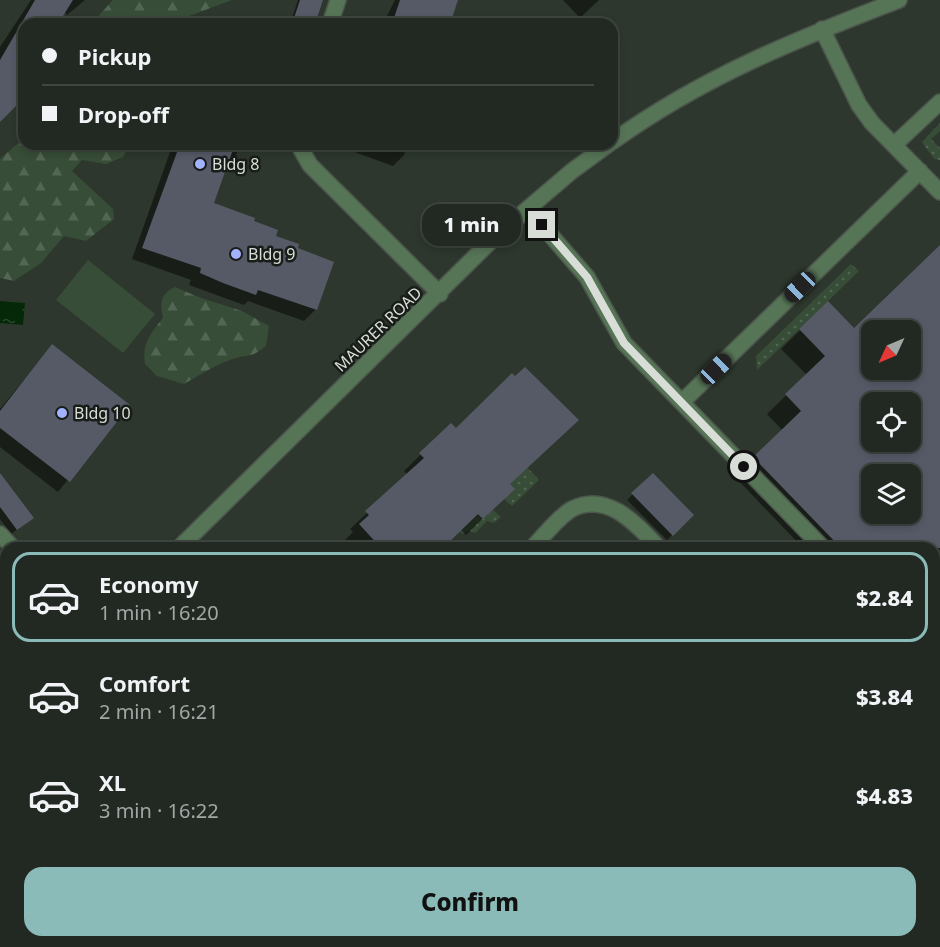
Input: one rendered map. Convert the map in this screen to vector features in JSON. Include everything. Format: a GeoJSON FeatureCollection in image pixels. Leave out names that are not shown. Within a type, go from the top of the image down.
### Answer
{"type":"FeatureCollection","features":[{"type":"Feature","properties":{"kind":"street"},"geometry":{"type":"LineString","coordinates":[[332,18],[338,0]]}},
{"type":"Feature","properties":{"kind":"street","name":"MAURER ROAD"},"geometry":{"type":"LineString","coordinates":[[618,138],[695,88],[729,70],[822,29],[899,0]]}},
{"type":"Feature","properties":{"kind":"street"},"geometry":{"type":"LineString","coordinates":[[822,29],[859,105],[940,192]]}},
{"type":"Feature","properties":{"kind":"street"},"geometry":{"type":"LineString","coordinates":[[894,145],[940,102]]}},
{"type":"Feature","properties":{"kind":"street"},"geometry":{"type":"LineString","coordinates":[[301,150],[310,165],[440,294]]}},
{"type":"Feature","properties":{"kind":"street","name":"MAURER ROAD"},"geometry":{"type":"LineString","coordinates":[[185,542],[440,294],[497,235],[572,171],[600,150]]}},
{"type":"Feature","properties":{"kind":"street"},"geometry":{"type":"LineString","coordinates":[[682,402],[920,171]]}},
{"type":"Feature","properties":{"kind":"street"},"geometry":{"type":"LineString","coordinates":[[528,208],[587,277],[624,343],[817,542]]}},
{"type":"Feature","properties":{"kind":"street"},"geometry":{"type":"LineString","coordinates":[[538,542],[571,510],[600,504],[631,518],[653,542]]}},
{"type":"Feature","properties":{"kind":"green space"},"geometry":{"type":"Polygon","coordinates":[[[113,0],[232,0],[187,18],[96,18],[113,0]]]}},
{"type":"Feature","properties":{"kind":"green space"},"geometry":{"type":"Polygon","coordinates":[[[940,123],[940,131],[931,139],[940,148],[940,160],[934,159],[922,142],[940,123]]]}},
{"type":"Feature","properties":{"kind":"green space"},"geometry":{"type":"Polygon","coordinates":[[[18,143],[18,150],[127,150],[123,157],[106,164],[82,160],[72,171],[113,209],[114,219],[86,241],[64,236],[41,263],[14,281],[0,278],[0,159],[18,143]]]}},
{"type":"Feature","properties":{"kind":"green space"},"geometry":{"type":"Polygon","coordinates":[[[88,260],[155,314],[123,353],[56,300],[88,260]]]}},
{"type":"Feature","properties":{"kind":"green space"},"geometry":{"type":"Polygon","coordinates":[[[851,264],[859,271],[757,370],[756,356],[851,264]]]}},
{"type":"Feature","properties":{"kind":"green space"},"geometry":{"type":"Polygon","coordinates":[[[175,287],[242,311],[269,326],[266,346],[254,354],[223,363],[184,384],[157,376],[145,364],[146,344],[163,318],[162,300],[164,296],[175,287]]]}},
{"type":"Feature","properties":{"kind":"green space"},"geometry":{"type":"Polygon","coordinates":[[[527,467],[539,480],[512,506],[504,499],[509,483],[527,467]]]}},
{"type":"Feature","properties":{"kind":"green space"},"geometry":{"type":"Polygon","coordinates":[[[493,510],[501,517],[494,523],[487,521],[475,533],[469,530],[462,534],[460,531],[478,513],[483,519],[493,510]]]}},
{"type":"Feature","properties":{"kind":"water"},"geometry":{"type":"Polygon","coordinates":[[[0,301],[25,303],[23,325],[0,323],[0,301]]]}},
{"type":"Feature","properties":{"kind":"building"},"geometry":{"type":"Polygon","coordinates":[[[35,0],[73,0],[62,18],[24,18],[35,0]]]}},
{"type":"Feature","properties":{"kind":"building"},"geometry":{"type":"Polygon","coordinates":[[[300,0],[323,0],[317,18],[294,18],[300,0]]]}},
{"type":"Feature","properties":{"kind":"building"},"geometry":{"type":"Polygon","coordinates":[[[400,0],[458,0],[452,18],[394,18],[400,0]]]}},
{"type":"Feature","properties":{"kind":"building"},"geometry":{"type":"Polygon","coordinates":[[[18,29],[18,104],[0,122],[0,60],[18,29]]]}},
{"type":"Feature","properties":{"kind":"building","name":"Bldg 9"},"geometry":{"type":"Polygon","coordinates":[[[178,150],[233,150],[214,203],[255,218],[254,221],[278,230],[276,236],[299,244],[298,248],[334,262],[317,310],[258,290],[256,295],[200,273],[201,268],[142,248],[178,150]]]}},
{"type":"Feature","properties":{"kind":"building"},"geometry":{"type":"Polygon","coordinates":[[[940,245],[940,542],[835,542],[753,457],[801,411],[785,394],[825,356],[799,329],[828,301],[854,328],[861,321],[861,380],[921,380],[921,320],[862,320],[940,245]]]}},
{"type":"Feature","properties":{"kind":"building","name":"Bldg 10"},"geometry":{"type":"Polygon","coordinates":[[[52,344],[130,405],[70,482],[0,428],[0,411],[52,344]]]}},
{"type":"Feature","properties":{"kind":"building"},"geometry":{"type":"Polygon","coordinates":[[[525,367],[579,420],[510,484],[515,489],[483,519],[478,514],[449,542],[376,542],[359,524],[369,515],[365,511],[424,458],[419,453],[451,423],[456,428],[512,373],[515,376],[525,367]]]}},
{"type":"Feature","properties":{"kind":"building"},"geometry":{"type":"Polygon","coordinates":[[[0,473],[34,518],[17,530],[0,507],[0,473]]]}},
{"type":"Feature","properties":{"kind":"building"},"geometry":{"type":"Polygon","coordinates":[[[653,473],[694,515],[673,536],[631,493],[653,473]]]}},
{"type":"Feature","properties":{"kind":"place","name":"Bldg 8"},"geometry":{"type":"Point","coordinates":[200,164]}},
{"type":"Feature","properties":{"kind":"place","name":"Bldg 9"},"geometry":{"type":"Point","coordinates":[236,254]}},
{"type":"Feature","properties":{"kind":"place","name":"Bldg 10"},"geometry":{"type":"Point","coordinates":[62,413]}},
{"type":"Feature","properties":{"kind":"route"},"geometry":{"type":"LineString","coordinates":[[542,225],[587,277],[624,343],[744,467]]}}]}
